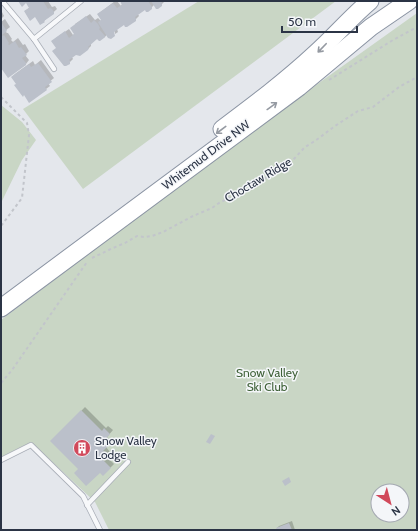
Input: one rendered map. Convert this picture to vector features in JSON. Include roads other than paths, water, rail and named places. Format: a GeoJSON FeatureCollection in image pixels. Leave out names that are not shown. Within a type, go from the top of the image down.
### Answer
{"type":"FeatureCollection","features":[{"type":"Feature","properties":{"kind":"highway","name":"Whitemud Drive NW"},"geometry":{"type":"LineString","coordinates":[[2,303],[275,89],[317,53],[356,12],[370,1]]}},
{"type":"Feature","properties":{"kind":"highway"},"geometry":{"type":"LineString","coordinates":[[371,27],[403,1]]}},
{"type":"Feature","properties":{"kind":"highway","name":"Whitemud Drive NW"},"geometry":{"type":"LineString","coordinates":[[2,303],[299,87],[371,27],[409,1]]}},
{"type":"Feature","properties":{"kind":"lane"},"geometry":{"type":"LineString","coordinates":[[2,1],[34,39],[54,69]]}},
{"type":"Feature","properties":{"kind":"lane"},"geometry":{"type":"LineString","coordinates":[[34,39],[81,1]]}},
{"type":"Feature","properties":{"kind":"lane"},"geometry":{"type":"LineString","coordinates":[[1,460],[31,445],[83,496],[100,530]]}},
{"type":"Feature","properties":{"kind":"lane"},"geometry":{"type":"LineString","coordinates":[[87,505],[128,462]]}},
{"type":"Feature","properties":{"kind":"place","name":"Snow Valley Lodge"},"geometry":{"type":"Point","coordinates":[82,448]}},
{"type":"Feature","properties":{"kind":"park label","name":"Snow Valley Ski Club"},"geometry":{"type":"Point","coordinates":[267,380]}}]}
